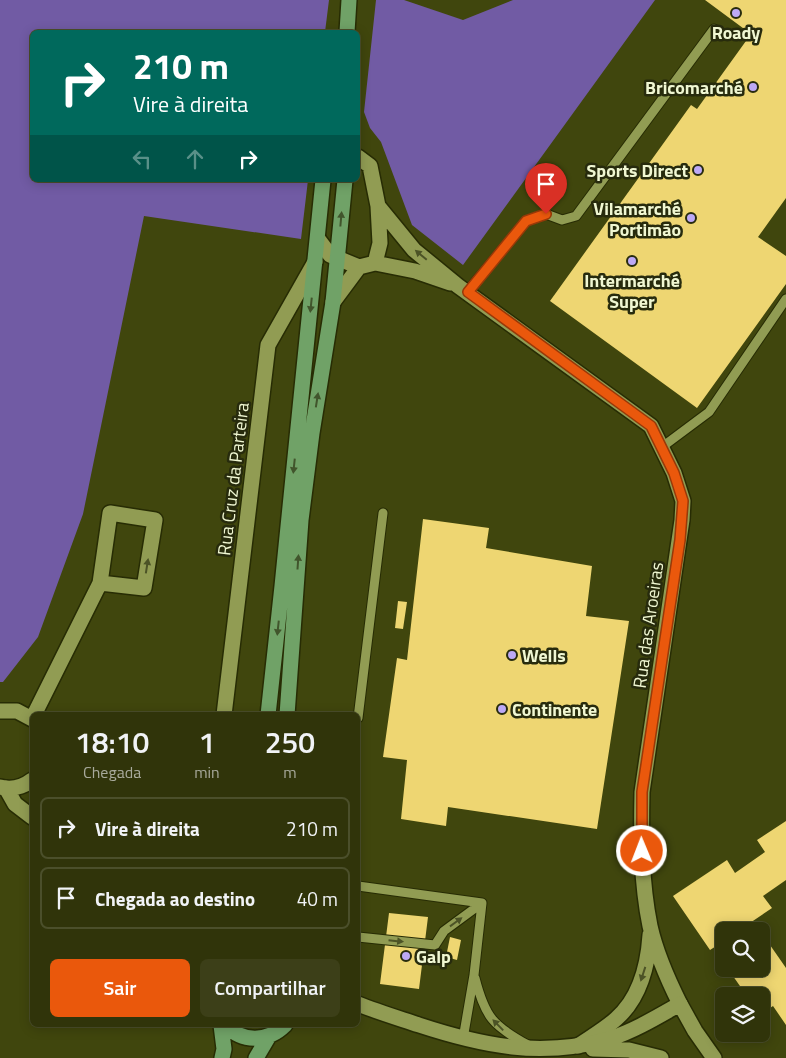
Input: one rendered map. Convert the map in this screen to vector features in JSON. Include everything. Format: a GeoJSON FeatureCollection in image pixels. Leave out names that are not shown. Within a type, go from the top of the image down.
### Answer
{"type":"FeatureCollection","features":[{"type":"Feature","properties":{"kind":"main road"},"geometry":{"type":"LineString","coordinates":[[346,30],[349,0]]}},
{"type":"Feature","properties":{"kind":"main road"},"geometry":{"type":"LineString","coordinates":[[268,712],[323,182]]}},
{"type":"Feature","properties":{"kind":"main road"},"geometry":{"type":"LineString","coordinates":[[287,712],[301,520],[312,433],[333,302],[344,182]]}},
{"type":"Feature","properties":{"kind":"main road"},"geometry":{"type":"LineString","coordinates":[[221,1027],[224,1049],[222,1058]]}},
{"type":"Feature","properties":{"kind":"main road"},"geometry":{"type":"LineString","coordinates":[[228,1027],[233,1032],[244,1037],[257,1038],[269,1036]]}},
{"type":"Feature","properties":{"kind":"main road"},"geometry":{"type":"LineString","coordinates":[[256,1058],[269,1036],[282,1027]]}},
{"type":"Feature","properties":{"kind":"street"},"geometry":{"type":"LineString","coordinates":[[360,158],[370,166],[378,206],[380,244],[375,263]]}},
{"type":"Feature","properties":{"kind":"street","name":"Rua das Aroeiras"},"geometry":{"type":"LineString","coordinates":[[378,206],[414,250],[463,289],[651,426],[674,473],[683,501],[680,540],[642,792],[642,870],[650,926],[659,957],[680,1004],[695,1031],[714,1058]]}},
{"type":"Feature","properties":{"kind":"street"},"geometry":{"type":"LineString","coordinates":[[318,239],[330,255],[359,267],[333,302]]}},
{"type":"Feature","properties":{"kind":"street","name":"Rua Cruz da Parteira"},"geometry":{"type":"LineString","coordinates":[[224,712],[268,345],[316,260]]}},
{"type":"Feature","properties":{"kind":"street","name":"Rua das Aroeiras"},"geometry":{"type":"LineString","coordinates":[[359,267],[375,263],[414,271],[463,289]]}},
{"type":"Feature","properties":{"kind":"street"},"geometry":{"type":"LineString","coordinates":[[36,712],[100,583],[110,514],[155,520],[144,588],[100,583]]}},
{"type":"Feature","properties":{"kind":"street"},"geometry":{"type":"LineString","coordinates":[[0,711],[17,711],[30,716]]}},
{"type":"Feature","properties":{"kind":"street"},"geometry":{"type":"LineString","coordinates":[[30,781],[18,787],[3,788],[7,804],[30,815]]}},
{"type":"Feature","properties":{"kind":"street"},"geometry":{"type":"LineString","coordinates":[[576,1048],[617,1019],[628,1005],[646,969],[650,926]]}},
{"type":"Feature","properties":{"kind":"street"},"geometry":{"type":"LineString","coordinates":[[576,1048],[609,1039],[632,1030],[680,1004]]}},
{"type":"Feature","properties":{"kind":"street"},"geometry":{"type":"LineString","coordinates":[[360,1006],[463,1040],[492,1046],[540,1050],[576,1048],[629,1050],[661,1058]]}},
{"type":"Feature","properties":{"kind":"lane"},"geometry":{"type":"LineString","coordinates":[[463,289],[526,221],[546,214],[562,220],[576,216],[714,29]]}},
{"type":"Feature","properties":{"kind":"lane"},"geometry":{"type":"LineString","coordinates":[[662,447],[709,412],[786,299]]}},
{"type":"Feature","properties":{"kind":"lane"},"geometry":{"type":"LineString","coordinates":[[359,712],[383,513]]}},
{"type":"Feature","properties":{"kind":"lane"},"geometry":{"type":"LineString","coordinates":[[360,886],[482,903]]}},
{"type":"Feature","properties":{"kind":"lane"},"geometry":{"type":"LineString","coordinates":[[360,937],[435,945],[444,931],[482,903]]}},
{"type":"Feature","properties":{"kind":"lane"},"geometry":{"type":"LineString","coordinates":[[463,1040],[474,975],[482,903]]}},
{"type":"Feature","properties":{"kind":"lane"},"geometry":{"type":"LineString","coordinates":[[474,975],[481,1001],[492,1019],[504,1032],[540,1050]]}},
{"type":"Feature","properties":{"kind":"shaded area"},"geometry":{"type":"Polygon","coordinates":[[[0,0],[329,0],[325,30],[30,30],[30,182],[308,182],[301,239],[144,216],[83,514],[38,637],[3,682],[0,682],[0,0]]]}},
{"type":"Feature","properties":{"kind":"shaded area"},"geometry":{"type":"Polygon","coordinates":[[[376,0],[404,0],[463,20],[513,0],[655,0],[463,265],[412,225],[381,142],[370,128],[364,112],[376,0]]]}},
{"type":"Feature","properties":{"kind":"building","name":"Vilamarché Portimão"},"geometry":{"type":"Polygon","coordinates":[[[705,0],[786,0],[786,198],[758,237],[786,256],[786,284],[697,408],[550,301],[691,105],[697,109],[751,34],[705,0]]]}},
{"type":"Feature","properties":{"kind":"building","name":"Continente"},"geometry":{"type":"Polygon","coordinates":[[[423,519],[489,528],[486,548],[592,566],[586,616],[629,621],[597,829],[448,807],[446,826],[401,819],[407,760],[383,757],[397,658],[407,660],[423,519]]]}},
{"type":"Feature","properties":{"kind":"building"},"geometry":{"type":"Polygon","coordinates":[[[398,601],[407,602],[403,629],[395,628],[398,601]]]}},
{"type":"Feature","properties":{"kind":"building"},"geometry":{"type":"Polygon","coordinates":[[[786,821],[786,880],[763,896],[772,908],[751,922],[715,922],[715,947],[710,950],[673,896],[727,860],[735,873],[765,852],[757,840],[786,821]]]}},
{"type":"Feature","properties":{"kind":"building"},"geometry":{"type":"Polygon","coordinates":[[[389,913],[428,917],[419,989],[380,984],[389,913]]]}},
{"type":"Feature","properties":{"kind":"building"},"geometry":{"type":"Polygon","coordinates":[[[450,937],[461,940],[457,960],[446,957],[450,937]]]}},
{"type":"Feature","properties":{"kind":"building"},"geometry":{"type":"Polygon","coordinates":[[[770,945],[786,968],[786,1025],[773,1006],[770,1008],[770,987],[741,987],[734,977],[770,977],[770,945]]]}},
{"type":"Feature","properties":{"kind":"place","name":"Roady"},"geometry":{"type":"Point","coordinates":[736,13]}},
{"type":"Feature","properties":{"kind":"place","name":"Bricomarché"},"geometry":{"type":"Point","coordinates":[753,87]}},
{"type":"Feature","properties":{"kind":"place","name":"Sports Direct"},"geometry":{"type":"Point","coordinates":[698,170]}},
{"type":"Feature","properties":{"kind":"place","name":"Vilamarché Portimão"},"geometry":{"type":"Point","coordinates":[691,218]}},
{"type":"Feature","properties":{"kind":"place","name":"Intermarché Super"},"geometry":{"type":"Point","coordinates":[632,261]}},
{"type":"Feature","properties":{"kind":"place","name":"Wells"},"geometry":{"type":"Point","coordinates":[512,655]}},
{"type":"Feature","properties":{"kind":"place","name":"Continente"},"geometry":{"type":"Point","coordinates":[502,709]}},
{"type":"Feature","properties":{"kind":"place","name":"Galp"},"geometry":{"type":"Point","coordinates":[406,956]}},
{"type":"Feature","properties":{"kind":"route"},"geometry":{"type":"LineString","coordinates":[[546,214],[526,221],[468,292],[651,426],[674,473],[683,501],[680,540],[642,792],[642,851]]}}]}
